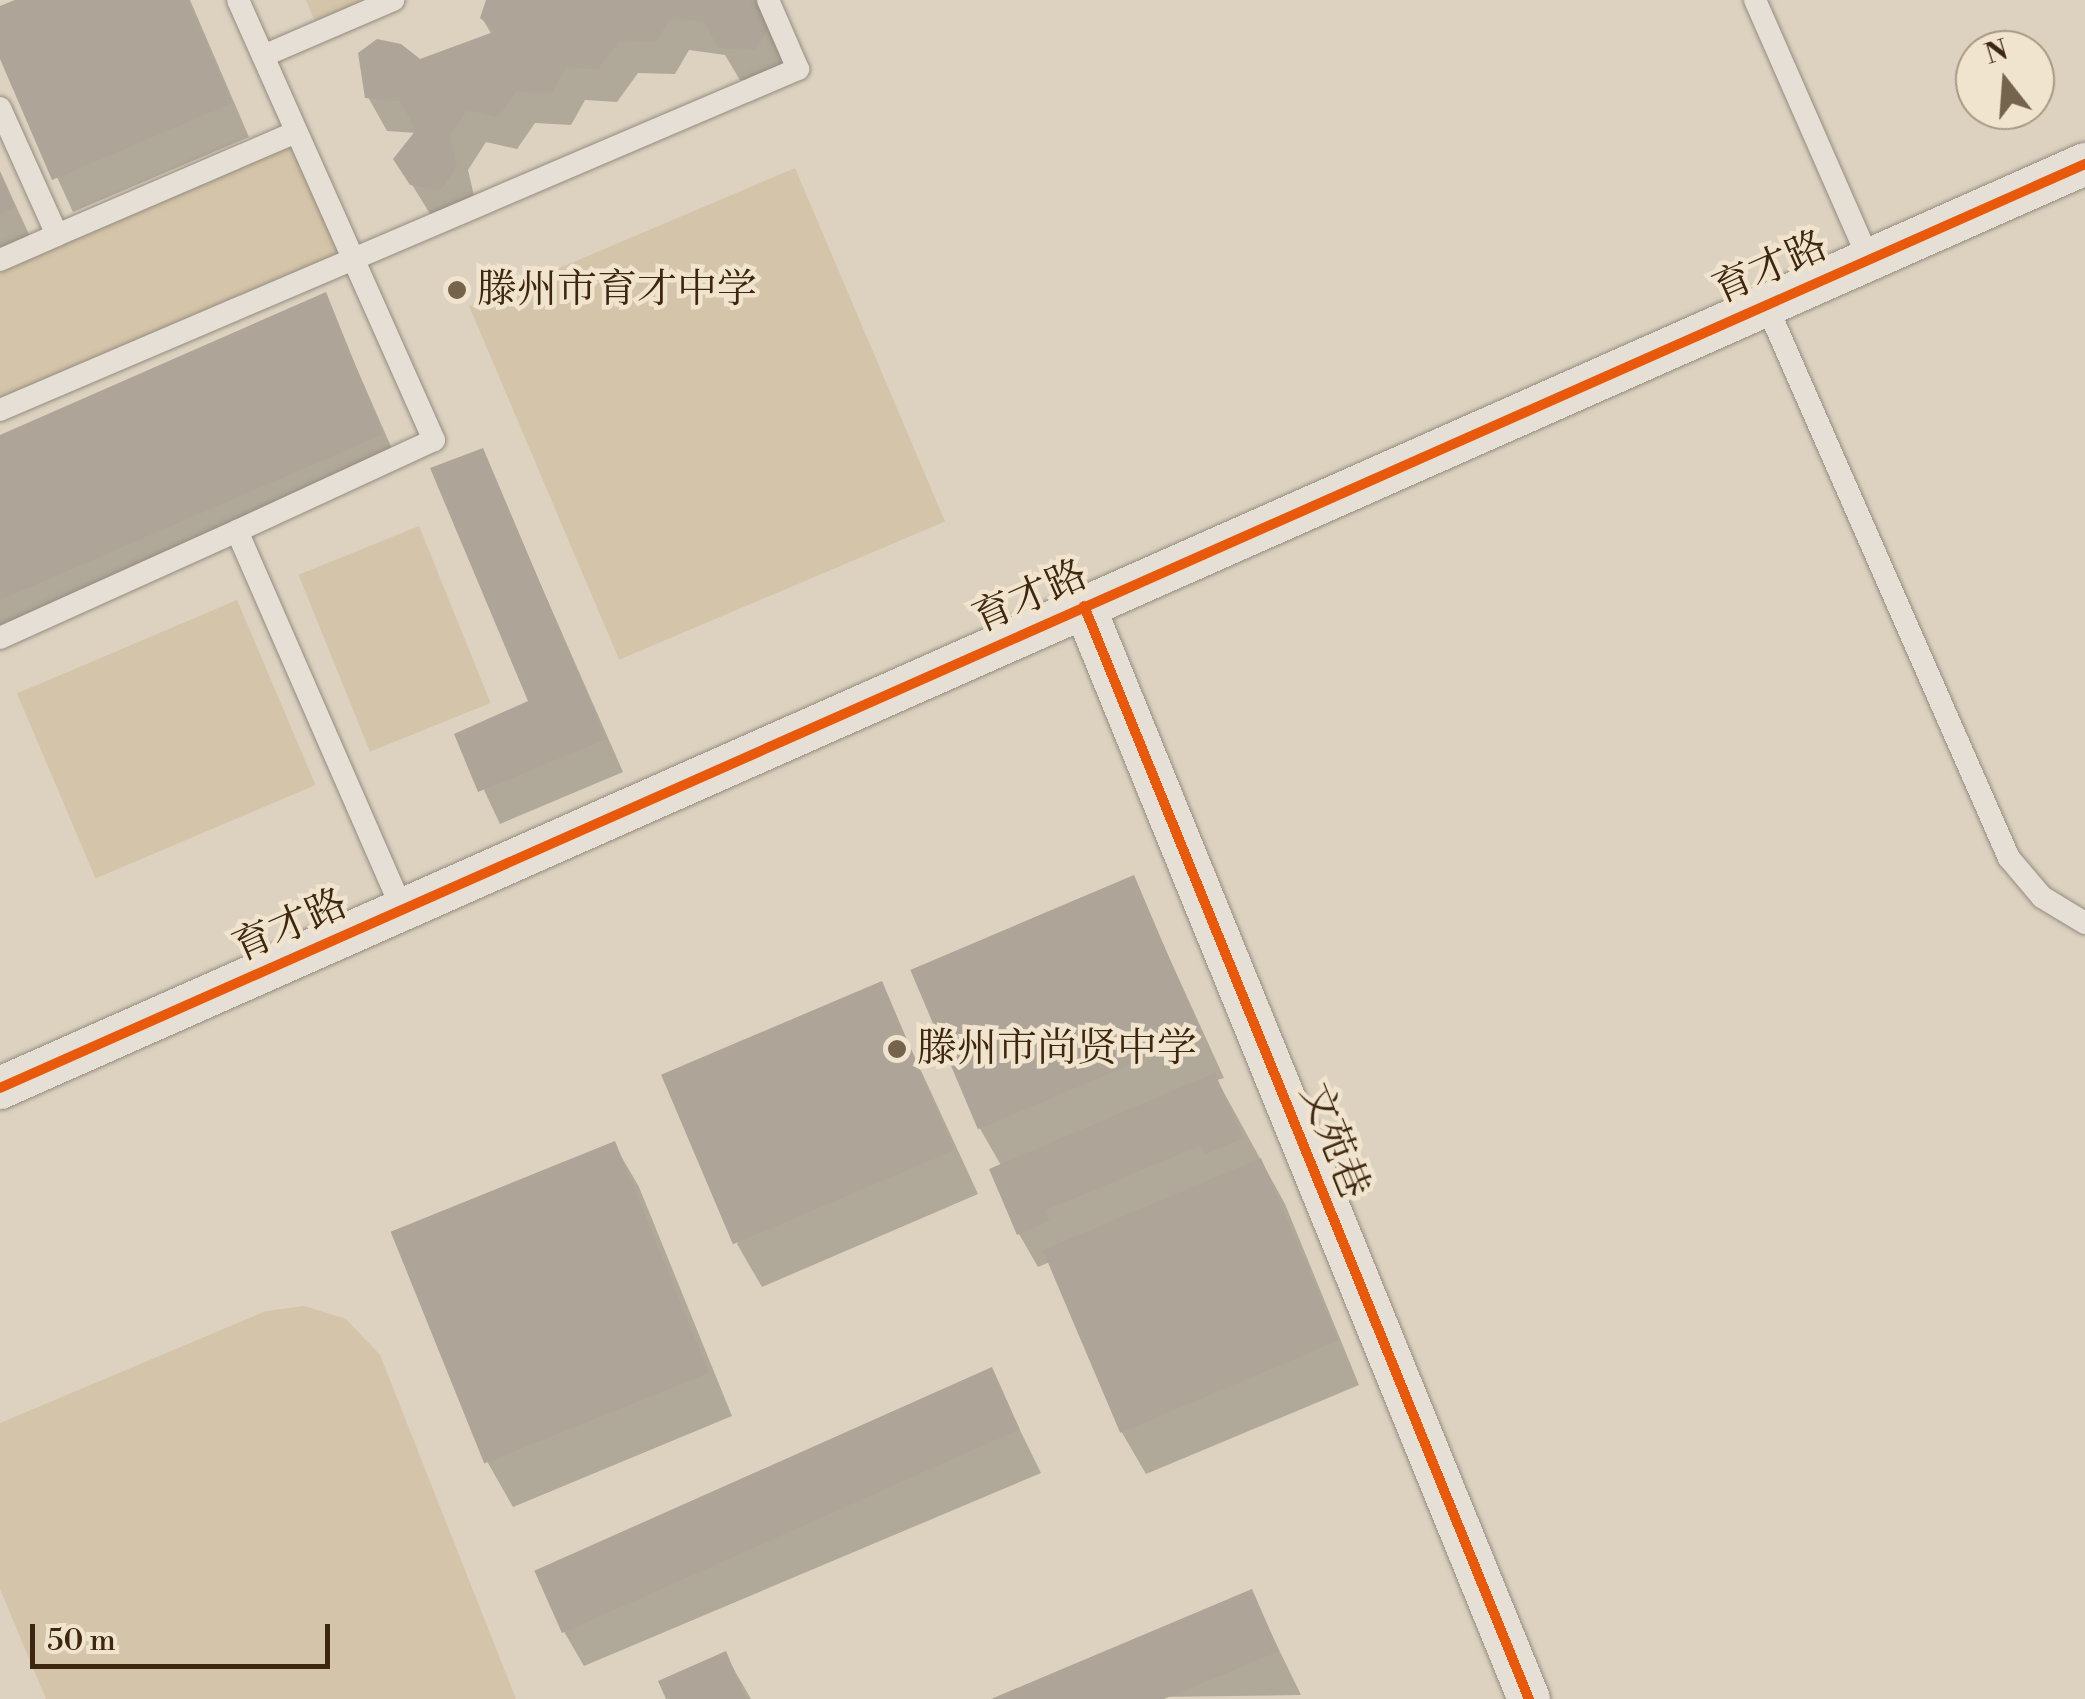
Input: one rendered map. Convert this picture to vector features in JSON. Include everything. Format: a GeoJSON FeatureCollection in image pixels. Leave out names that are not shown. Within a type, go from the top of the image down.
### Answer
{"type":"FeatureCollection","features":[{"type":"Feature","properties":{"kind":"street","name":"育才路"},"geometry":{"type":"LineString","coordinates":[[0,1088],[1766,302],[2085,164]]}},
{"type":"Feature","properties":{"kind":"street","name":"文苑巷"},"geometry":{"type":"LineString","coordinates":[[1084,606],[1528,1699]]}},
{"type":"Feature","properties":{"kind":"lane"},"geometry":{"type":"LineString","coordinates":[[0,638],[434,440],[238,0]]}},
{"type":"Feature","properties":{"kind":"lane"},"geometry":{"type":"LineString","coordinates":[[263,56],[393,0]]}},
{"type":"Feature","properties":{"kind":"lane"},"geometry":{"type":"LineString","coordinates":[[0,410],[798,69],[768,0]]}},
{"type":"Feature","properties":{"kind":"lane"},"geometry":{"type":"LineString","coordinates":[[1755,0],[1868,258]]}},
{"type":"Feature","properties":{"kind":"lane"},"geometry":{"type":"LineString","coordinates":[[0,108],[57,236]]}},
{"type":"Feature","properties":{"kind":"lane"},"geometry":{"type":"LineString","coordinates":[[0,260],[296,132]]}},
{"type":"Feature","properties":{"kind":"lane"},"geometry":{"type":"LineString","coordinates":[[1766,302],[2009,858],[2042,897],[2085,923]]}},
{"type":"Feature","properties":{"kind":"lane"},"geometry":{"type":"LineString","coordinates":[[237,531],[402,909]]}},
{"type":"Feature","properties":{"kind":"shaded area"},"geometry":{"type":"Polygon","coordinates":[[[306,0],[366,0],[315,22],[306,0]]]}},
{"type":"Feature","properties":{"kind":"shaded area"},"geometry":{"type":"Polygon","coordinates":[[[296,132],[352,257],[0,410],[0,261],[296,132]]]}},
{"type":"Feature","properties":{"kind":"shaded area"},"geometry":{"type":"Polygon","coordinates":[[[795,168],[945,521],[619,660],[469,306],[795,168]]]}},
{"type":"Feature","properties":{"kind":"shaded area"},"geometry":{"type":"Polygon","coordinates":[[[419,526],[491,703],[370,752],[298,575],[419,526]]]}},
{"type":"Feature","properties":{"kind":"shaded area"},"geometry":{"type":"Polygon","coordinates":[[[237,600],[316,785],[96,878],[17,693],[237,600]]]}},
{"type":"Feature","properties":{"kind":"shaded area"},"geometry":{"type":"Polygon","coordinates":[[[304,1306],[346,1319],[380,1355],[516,1699],[46,1699],[0,1589],[0,1423],[266,1311],[304,1306]]]}},
{"type":"Feature","properties":{"kind":"building"},"geometry":{"type":"Polygon","coordinates":[[[15,0],[188,0],[232,103],[52,180],[0,59],[0,6],[15,0]]]}},
{"type":"Feature","properties":{"kind":"building"},"geometry":{"type":"Polygon","coordinates":[[[486,0],[758,0],[767,31],[754,50],[718,48],[705,22],[670,18],[656,42],[619,41],[598,69],[566,68],[552,92],[516,91],[498,117],[467,110],[450,136],[457,166],[441,190],[410,185],[393,159],[416,130],[400,101],[365,98],[358,53],[377,39],[401,44],[420,59],[496,31],[480,18],[486,0]]]}},
{"type":"Feature","properties":{"kind":"building"},"geometry":{"type":"Polygon","coordinates":[[[0,173],[15,207],[0,214],[0,173]]]}},
{"type":"Feature","properties":{"kind":"building"},"geometry":{"type":"Polygon","coordinates":[[[326,292],[383,434],[0,600],[0,435],[326,292]]]}},
{"type":"Feature","properties":{"kind":"building"},"geometry":{"type":"Polygon","coordinates":[[[483,448],[606,739],[478,792],[454,734],[528,701],[430,468],[483,448]]]}},
{"type":"Feature","properties":{"kind":"building"},"geometry":{"type":"Polygon","coordinates":[[[1134,875],[1202,1034],[978,1129],[910,970],[1134,875]]]}},
{"type":"Feature","properties":{"kind":"building"},"geometry":{"type":"Polygon","coordinates":[[[882,981],[954,1150],[733,1244],[661,1075],[882,981]]]}},
{"type":"Feature","properties":{"kind":"building"},"geometry":{"type":"Polygon","coordinates":[[[1215,1073],[1243,1138],[1205,1154],[1201,1145],[1046,1210],[1050,1221],[1017,1235],[989,1169],[1215,1073]]]}},
{"type":"Feature","properties":{"kind":"building"},"geometry":{"type":"Polygon","coordinates":[[[615,1141],[709,1373],[484,1463],[391,1232],[615,1141]]]}},
{"type":"Feature","properties":{"kind":"building"},"geometry":{"type":"Polygon","coordinates":[[[1261,1158],[1338,1340],[1120,1433],[1043,1251],[1261,1158]]]}},
{"type":"Feature","properties":{"kind":"building"},"geometry":{"type":"Polygon","coordinates":[[[992,1367],[1020,1429],[562,1633],[534,1571],[992,1367]]]}},
{"type":"Feature","properties":{"kind":"building"},"geometry":{"type":"Polygon","coordinates":[[[1252,1589],[1279,1651],[1164,1699],[991,1699],[1252,1589]]]}},
{"type":"Feature","properties":{"kind":"building"},"geometry":{"type":"Polygon","coordinates":[[[726,1651],[746,1699],[666,1699],[658,1681],[726,1651]]]}},
{"type":"Feature","properties":{"kind":"cycle path"},"geometry":{"type":"LineString","coordinates":[[0,1088],[2085,164]]}},
{"type":"Feature","properties":{"kind":"cycle path"},"geometry":{"type":"LineString","coordinates":[[1084,606],[1529,1699]]}},
{"type":"Feature","properties":{"kind":"place","name":"滕州市育才中学"},"geometry":{"type":"Point","coordinates":[457,290]}},
{"type":"Feature","properties":{"kind":"place","name":"滕州市尚贤中学"},"geometry":{"type":"Point","coordinates":[897,1049]}}]}
